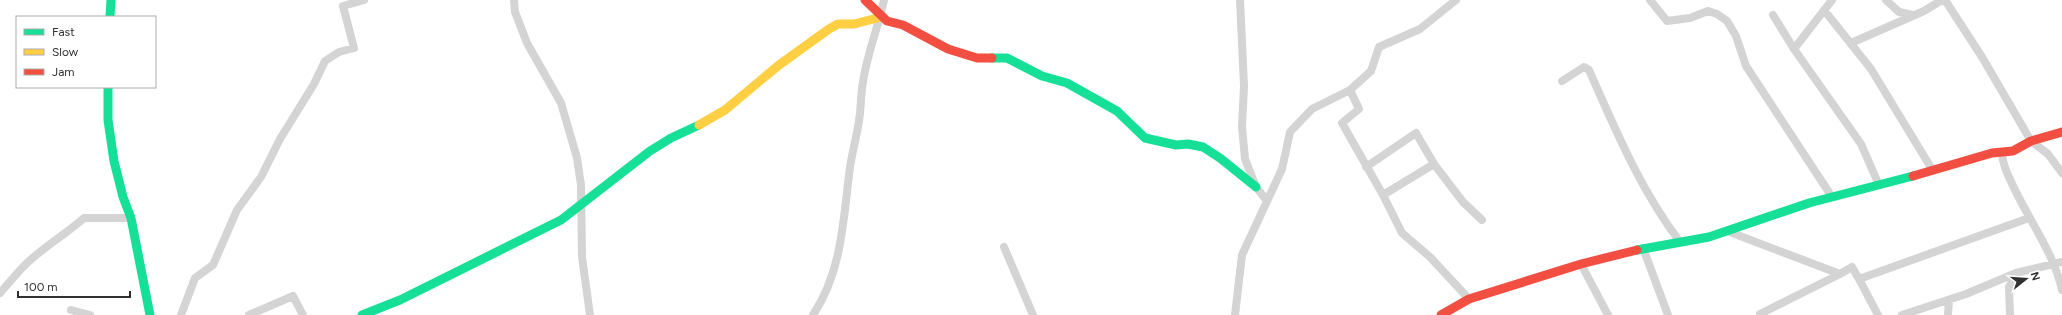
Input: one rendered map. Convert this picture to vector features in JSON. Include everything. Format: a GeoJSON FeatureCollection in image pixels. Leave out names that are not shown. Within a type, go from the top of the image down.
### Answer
{"type":"FeatureCollection","features":[{"type":"Feature","properties":{"kind":"street"},"geometry":{"type":"LineString","coordinates":[[110,16],[111,0]]}},
{"type":"Feature","properties":{"kind":"street"},"geometry":{"type":"LineString","coordinates":[[181,315],[195,278],[213,265],[237,210],[261,177],[280,139],[314,84],[325,61],[339,52],[354,48],[343,6],[364,0]]}},
{"type":"Feature","properties":{"kind":"street"},"geometry":{"type":"LineString","coordinates":[[514,0],[515,12],[527,43],[560,103],[577,158],[582,185],[582,257],[590,315]]}},
{"type":"Feature","properties":{"kind":"street"},"geometry":{"type":"LineString","coordinates":[[865,0],[881,17],[903,25],[948,49],[977,58],[1007,58],[1042,76],[1067,83],[1117,110],[1145,138],[1176,145],[1188,144],[1203,147],[1220,158],[1256,187],[1267,201]]}},
{"type":"Feature","properties":{"kind":"street"},"geometry":{"type":"LineString","coordinates":[[813,315],[823,299],[837,261],[844,226],[850,165],[860,113],[862,84],[868,56],[881,17],[884,0]]}},
{"type":"Feature","properties":{"kind":"street"},"geometry":{"type":"LineString","coordinates":[[1240,0],[1244,86],[1242,127],[1245,159],[1256,187]]}},
{"type":"Feature","properties":{"kind":"street"},"geometry":{"type":"LineString","coordinates":[[1235,315],[1242,255],[1282,169],[1290,132],[1312,109],[1350,90],[1371,71],[1379,47],[1420,29],[1456,0]]}},
{"type":"Feature","properties":{"kind":"street"},"geometry":{"type":"LineString","coordinates":[[1650,0],[1667,21],[1690,18],[1708,11],[1717,14],[1727,21],[1736,36],[1746,66],[1832,197]]}},
{"type":"Feature","properties":{"kind":"street"},"geometry":{"type":"LineString","coordinates":[[1794,49],[1832,0]]}},
{"type":"Feature","properties":{"kind":"street"},"geometry":{"type":"LineString","coordinates":[[1886,0],[1900,12],[1913,16]]}},
{"type":"Feature","properties":{"kind":"street"},"geometry":{"type":"LineString","coordinates":[[1851,43],[1913,16],[1943,0],[1982,57],[2031,141],[2048,154],[2062,173]]}},
{"type":"Feature","properties":{"kind":"street"},"geometry":{"type":"LineString","coordinates":[[1824,10],[1871,69],[1933,171]]}},
{"type":"Feature","properties":{"kind":"street"},"geometry":{"type":"LineString","coordinates":[[1773,15],[1794,49],[1861,144],[1879,185]]}},
{"type":"Feature","properties":{"kind":"street"},"geometry":{"type":"LineString","coordinates":[[362,315],[400,300],[561,220],[650,151],[671,138],[688,132],[725,110],[779,65],[829,29],[838,24],[854,24],[881,17]]}},
{"type":"Feature","properties":{"kind":"street"},"geometry":{"type":"LineString","coordinates":[[1562,81],[1584,67],[1589,70],[1632,162],[1661,217],[1680,242]]}},
{"type":"Feature","properties":{"kind":"street"},"geometry":{"type":"LineString","coordinates":[[108,88],[108,120],[114,161],[123,197],[132,218],[150,315]]}},
{"type":"Feature","properties":{"kind":"street"},"geometry":{"type":"LineString","coordinates":[[1350,90],[1359,109],[1342,123],[1366,167],[1384,195],[1402,233],[1430,257],[1469,299]]}},
{"type":"Feature","properties":{"kind":"street"},"geometry":{"type":"LineString","coordinates":[[1442,315],[1469,299],[1509,288],[1581,264],[1643,248],[1710,237],[1761,218],[1832,197],[1933,171],[1992,153],[2013,151],[2031,141],[2062,132]]}},
{"type":"Feature","properties":{"kind":"street"},"geometry":{"type":"LineString","coordinates":[[1366,167],[1416,133],[1434,164],[1463,202],[1482,220]]}},
{"type":"Feature","properties":{"kind":"street"},"geometry":{"type":"LineString","coordinates":[[2002,153],[2003,164],[2028,218],[2059,264],[2062,271]]}},
{"type":"Feature","properties":{"kind":"street"},"geometry":{"type":"LineString","coordinates":[[1384,195],[1434,164]]}},
{"type":"Feature","properties":{"kind":"street"},"geometry":{"type":"LineString","coordinates":[[0,293],[26,264],[56,239],[66,235],[84,218],[132,218]]}},
{"type":"Feature","properties":{"kind":"street"},"geometry":{"type":"LineString","coordinates":[[1859,279],[2028,218]]}},
{"type":"Feature","properties":{"kind":"street"},"geometry":{"type":"LineString","coordinates":[[1727,230],[1840,274]]}},
{"type":"Feature","properties":{"kind":"street"},"geometry":{"type":"LineString","coordinates":[[1004,247],[1033,315]]}},
{"type":"Feature","properties":{"kind":"street"},"geometry":{"type":"LineString","coordinates":[[1643,248],[1668,315]]}},
{"type":"Feature","properties":{"kind":"street"},"geometry":{"type":"LineString","coordinates":[[1581,264],[1608,315]]}},
{"type":"Feature","properties":{"kind":"street"},"geometry":{"type":"LineString","coordinates":[[1902,315],[1949,300],[2016,273],[2059,264]]}},
{"type":"Feature","properties":{"kind":"street"},"geometry":{"type":"LineString","coordinates":[[2059,264],[2062,290]]}},
{"type":"Feature","properties":{"kind":"street"},"geometry":{"type":"LineString","coordinates":[[1760,314],[1852,267],[1878,315]]}},
{"type":"Feature","properties":{"kind":"street"},"geometry":{"type":"LineString","coordinates":[[2010,315],[2008,296],[2009,287],[2016,273]]}},
{"type":"Feature","properties":{"kind":"street"},"geometry":{"type":"LineString","coordinates":[[249,315],[293,296],[303,315]]}},
{"type":"Feature","properties":{"kind":"street"},"geometry":{"type":"LineString","coordinates":[[1948,315],[1949,300]]}},
{"type":"Feature","properties":{"kind":"street"},"geometry":{"type":"LineString","coordinates":[[71,310],[90,315]]}},
{"type":"Feature","properties":{"kind":"traffic: fast"},"geometry":{"type":"LineString","coordinates":[[110,16],[111,0]]}},
{"type":"Feature","properties":{"kind":"traffic: fast"},"geometry":{"type":"LineString","coordinates":[[992,58],[1007,58],[1042,76],[1067,83],[1117,111],[1145,138],[1176,145],[1188,144],[1203,147],[1220,158],[1256,187]]}},
{"type":"Feature","properties":{"kind":"traffic: fast"},"geometry":{"type":"LineString","coordinates":[[108,88],[108,120],[114,161],[123,197],[131,218],[150,315]]}},
{"type":"Feature","properties":{"kind":"traffic: fast"},"geometry":{"type":"LineString","coordinates":[[362,315],[400,300],[561,220],[650,151],[671,138],[699,125]]}},
{"type":"Feature","properties":{"kind":"traffic: fast"},"geometry":{"type":"LineString","coordinates":[[1637,250],[1709,237],[1809,203],[1913,176]]}},
{"type":"Feature","properties":{"kind":"traffic: slow"},"geometry":{"type":"LineString","coordinates":[[699,125],[725,110],[779,65],[829,29],[838,24],[854,24],[881,17]]}},
{"type":"Feature","properties":{"kind":"traffic: jam"},"geometry":{"type":"LineString","coordinates":[[865,0],[887,21],[903,25],[948,49],[977,58],[992,58]]}},
{"type":"Feature","properties":{"kind":"traffic: jam"},"geometry":{"type":"LineString","coordinates":[[1913,176],[1992,153],[2013,151],[2031,141],[2062,132]]}},
{"type":"Feature","properties":{"kind":"traffic: jam"},"geometry":{"type":"LineString","coordinates":[[1441,315],[1469,299],[1581,264],[1637,250]]}}]}
